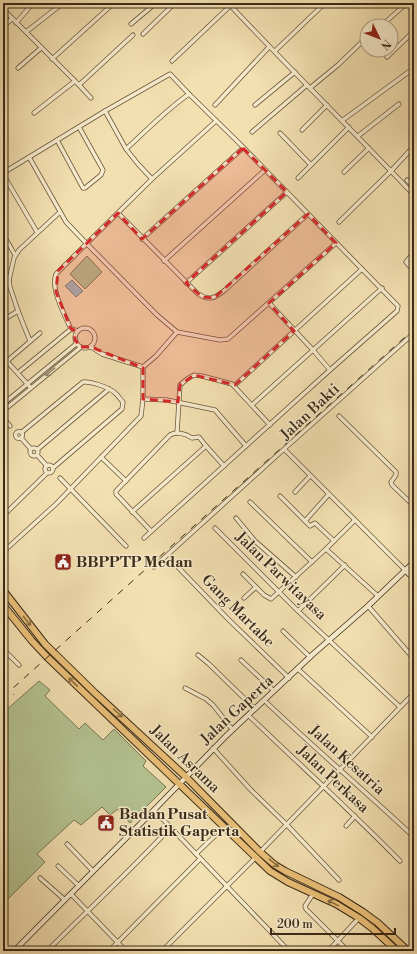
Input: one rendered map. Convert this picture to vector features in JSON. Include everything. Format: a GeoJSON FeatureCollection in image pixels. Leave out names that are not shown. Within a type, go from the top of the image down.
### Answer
{"type":"FeatureCollection","features":[{"type":"Feature","properties":{"kind":"highway","name":"Jalan Asrama"},"geometry":{"type":"LineString","coordinates":[[3,590],[45,644],[95,693],[186,777],[260,852],[275,865],[297,878],[339,897],[363,912],[378,923],[408,951]]}},
{"type":"Feature","properties":{"kind":"highway","name":"Jalan Asrama"},"geometry":{"type":"LineString","coordinates":[[3,605],[47,657],[255,858],[270,871],[288,882],[336,904],[359,918],[397,951]]}},
{"type":"Feature","properties":{"kind":"street"},"geometry":{"type":"LineString","coordinates":[[16,23],[34,3]]}},
{"type":"Feature","properties":{"kind":"street"},"geometry":{"type":"LineString","coordinates":[[26,32],[63,3]]}},
{"type":"Feature","properties":{"kind":"street"},"geometry":{"type":"LineString","coordinates":[[52,59],[114,3]]}},
{"type":"Feature","properties":{"kind":"street"},"geometry":{"type":"LineString","coordinates":[[131,24],[156,3]]}},
{"type":"Feature","properties":{"kind":"street"},"geometry":{"type":"LineString","coordinates":[[142,34],[175,3]]}},
{"type":"Feature","properties":{"kind":"street"},"geometry":{"type":"LineString","coordinates":[[275,51],[325,3]]}},
{"type":"Feature","properties":{"kind":"street"},"geometry":{"type":"LineString","coordinates":[[391,18],[407,3]]}},
{"type":"Feature","properties":{"kind":"street"},"geometry":{"type":"LineString","coordinates":[[172,61],[229,4],[269,47],[275,51],[350,127],[414,194]]}},
{"type":"Feature","properties":{"kind":"street"},"geometry":{"type":"LineString","coordinates":[[3,9],[91,98]]}},
{"type":"Feature","properties":{"kind":"street"},"geometry":{"type":"LineString","coordinates":[[3,26],[12,19]]}},
{"type":"Feature","properties":{"kind":"street"},"geometry":{"type":"LineString","coordinates":[[399,45],[414,31]]}},
{"type":"Feature","properties":{"kind":"street"},"geometry":{"type":"LineString","coordinates":[[79,85],[133,35]]}},
{"type":"Feature","properties":{"kind":"street"},"geometry":{"type":"LineString","coordinates":[[252,132],[308,86],[338,66],[359,45]]}},
{"type":"Feature","properties":{"kind":"street"},"geometry":{"type":"LineString","coordinates":[[214,105],[269,47]]}},
{"type":"Feature","properties":{"kind":"street"},"geometry":{"type":"LineString","coordinates":[[18,68],[41,48]]}},
{"type":"Feature","properties":{"kind":"street"},"geometry":{"type":"LineString","coordinates":[[343,120],[414,68]]}},
{"type":"Feature","properties":{"kind":"street"},"geometry":{"type":"LineString","coordinates":[[255,105],[295,72]]}},
{"type":"Feature","properties":{"kind":"street"},"geometry":{"type":"LineString","coordinates":[[37,232],[3,174],[56,140],[168,74],[171,74],[216,122],[287,192],[362,270],[382,288],[398,306],[397,311],[150,531],[144,538]]}},
{"type":"Feature","properties":{"kind":"street"},"geometry":{"type":"LineString","coordinates":[[34,114],[75,81]]}},
{"type":"Feature","properties":{"kind":"street"},"geometry":{"type":"LineString","coordinates":[[126,149],[172,107],[189,94]]}},
{"type":"Feature","properties":{"kind":"street"},"geometry":{"type":"LineString","coordinates":[[358,136],[399,104]]}},
{"type":"Feature","properties":{"kind":"street"},"geometry":{"type":"LineString","coordinates":[[302,130],[327,105]]}},
{"type":"Feature","properties":{"kind":"street"},"geometry":{"type":"LineString","coordinates":[[105,111],[126,149],[152,178]]}},
{"type":"Feature","properties":{"kind":"street"},"geometry":{"type":"LineString","coordinates":[[71,329],[54,284],[58,271],[152,178],[216,122]]}},
{"type":"Feature","properties":{"kind":"street"},"geometry":{"type":"LineString","coordinates":[[56,140],[83,188],[85,188],[101,175],[103,170],[79,127]]}},
{"type":"Feature","properties":{"kind":"street"},"geometry":{"type":"LineString","coordinates":[[298,178],[350,127]]}},
{"type":"Feature","properties":{"kind":"street"},"geometry":{"type":"LineString","coordinates":[[280,133],[311,165]]}},
{"type":"Feature","properties":{"kind":"street"},"geometry":{"type":"LineString","coordinates":[[339,222],[414,146]]}},
{"type":"Feature","properties":{"kind":"street"},"geometry":{"type":"LineString","coordinates":[[142,239],[243,148]]}},
{"type":"Feature","properties":{"kind":"street"},"geometry":{"type":"LineString","coordinates":[[344,172],[369,148]]}},
{"type":"Feature","properties":{"kind":"street"},"geometry":{"type":"LineString","coordinates":[[29,157],[66,222],[167,325],[177,332],[220,340],[228,339],[336,243]]}},
{"type":"Feature","properties":{"kind":"street"},"geometry":{"type":"LineString","coordinates":[[164,261],[265,170]]}},
{"type":"Feature","properties":{"kind":"street"},"geometry":{"type":"LineString","coordinates":[[407,180],[414,188]]}},
{"type":"Feature","properties":{"kind":"street"},"geometry":{"type":"LineString","coordinates":[[186,283],[287,192]]}},
{"type":"Feature","properties":{"kind":"street"},"geometry":{"type":"LineString","coordinates":[[30,341],[18,311],[9,280],[15,255],[37,232],[60,212]]}},
{"type":"Feature","properties":{"kind":"street"},"geometry":{"type":"LineString","coordinates":[[118,213],[186,283],[202,297],[215,298],[237,280],[308,214]]}},
{"type":"Feature","properties":{"kind":"street"},"geometry":{"type":"LineString","coordinates":[[3,234],[15,255]]}},
{"type":"Feature","properties":{"kind":"street"},"geometry":{"type":"LineString","coordinates":[[414,252],[406,262],[414,271]]}},
{"type":"Feature","properties":{"kind":"street"},"geometry":{"type":"LineString","coordinates":[[235,385],[362,270]]}},
{"type":"Feature","properties":{"kind":"street"},"geometry":{"type":"LineString","coordinates":[[3,284],[9,280]]}},
{"type":"Feature","properties":{"kind":"street"},"geometry":{"type":"LineString","coordinates":[[252,405],[382,288]]}},
{"type":"Feature","properties":{"kind":"street"},"geometry":{"type":"LineString","coordinates":[[269,303],[330,370]]}},
{"type":"Feature","properties":{"kind":"street"},"geometry":{"type":"LineString","coordinates":[[3,320],[18,311]]}},
{"type":"Feature","properties":{"kind":"street"},"geometry":{"type":"LineString","coordinates":[[91,347],[95,338],[93,332],[87,328],[80,329],[75,337],[76,344],[81,348],[91,347],[102,354],[142,367]]}},
{"type":"Feature","properties":{"kind":"street"},"geometry":{"type":"LineString","coordinates":[[71,329],[78,331]]}},
{"type":"Feature","properties":{"kind":"street"},"geometry":{"type":"LineString","coordinates":[[20,371],[71,329]]}},
{"type":"Feature","properties":{"kind":"street"},"geometry":{"type":"LineString","coordinates":[[142,367],[156,356],[177,332]]}},
{"type":"Feature","properties":{"kind":"street"},"geometry":{"type":"LineString","coordinates":[[6,362],[40,333]]}},
{"type":"Feature","properties":{"kind":"street","name":"Jalan Bakti"},"geometry":{"type":"LineString","coordinates":[[414,333],[285,450],[414,579]]}},
{"type":"Feature","properties":{"kind":"street"},"geometry":{"type":"LineString","coordinates":[[3,404],[76,344]]}},
{"type":"Feature","properties":{"kind":"street"},"geometry":{"type":"LineString","coordinates":[[3,411],[81,348]]}},
{"type":"Feature","properties":{"kind":"street"},"geometry":{"type":"LineString","coordinates":[[3,357],[31,388]]}},
{"type":"Feature","properties":{"kind":"street"},"geometry":{"type":"LineString","coordinates":[[3,552],[71,488],[141,416],[143,399],[142,367]]}},
{"type":"Feature","properties":{"kind":"street"},"geometry":{"type":"LineString","coordinates":[[177,433],[180,385],[194,375],[235,385],[270,425]]}},
{"type":"Feature","properties":{"kind":"street"},"geometry":{"type":"LineString","coordinates":[[3,516],[47,473],[51,473],[53,468],[122,409],[122,401],[114,392],[108,389],[85,381],[80,383],[22,432],[18,432],[15,435],[17,438],[21,438],[31,450],[32,455],[38,455]]}},
{"type":"Feature","properties":{"kind":"street"},"geometry":{"type":"LineString","coordinates":[[31,450],[35,448],[38,449],[108,389]]}},
{"type":"Feature","properties":{"kind":"street"},"geometry":{"type":"LineString","coordinates":[[143,399],[167,400],[214,410],[246,446]]}},
{"type":"Feature","properties":{"kind":"street"},"geometry":{"type":"LineString","coordinates":[[3,416],[10,426]]}},
{"type":"Feature","properties":{"kind":"street"},"geometry":{"type":"LineString","coordinates":[[339,416],[396,472],[396,475],[391,482],[392,485],[414,506]]}},
{"type":"Feature","properties":{"kind":"street"},"geometry":{"type":"LineString","coordinates":[[21,438],[23,435],[22,432]]}},
{"type":"Feature","properties":{"kind":"street"},"geometry":{"type":"LineString","coordinates":[[150,531],[116,493],[116,490],[170,435],[177,433],[188,435],[192,438],[199,437],[224,466]]}},
{"type":"Feature","properties":{"kind":"street"},"geometry":{"type":"LineString","coordinates":[[132,512],[206,446]]}},
{"type":"Feature","properties":{"kind":"street"},"geometry":{"type":"LineString","coordinates":[[38,449],[38,455],[48,466],[53,468]]}},
{"type":"Feature","properties":{"kind":"street"},"geometry":{"type":"LineString","coordinates":[[154,567],[285,450]]}},
{"type":"Feature","properties":{"kind":"street"},"geometry":{"type":"LineString","coordinates":[[101,457],[126,481]]}},
{"type":"Feature","properties":{"kind":"street"},"geometry":{"type":"LineString","coordinates":[[47,473],[45,469],[48,466]]}},
{"type":"Feature","properties":{"kind":"street"},"geometry":{"type":"LineString","coordinates":[[295,492],[310,476]]}},
{"type":"Feature","properties":{"kind":"street"},"geometry":{"type":"LineString","coordinates":[[60,478],[126,546]]}},
{"type":"Feature","properties":{"kind":"street"},"geometry":{"type":"LineString","coordinates":[[305,521],[329,494]]}},
{"type":"Feature","properties":{"kind":"street"},"geometry":{"type":"LineString","coordinates":[[280,496],[311,526],[315,523],[334,541]]}},
{"type":"Feature","properties":{"kind":"street"},"geometry":{"type":"LineString","coordinates":[[250,502],[312,562]]}},
{"type":"Feature","properties":{"kind":"street"},"geometry":{"type":"LineString","coordinates":[[236,518],[255,540],[296,577]]}},
{"type":"Feature","properties":{"kind":"street"},"geometry":{"type":"LineString","coordinates":[[243,574],[270,599],[296,577],[355,520]]}},
{"type":"Feature","properties":{"kind":"street","name":"Jalan Parwitayasa"},"geometry":{"type":"LineString","coordinates":[[215,528],[298,611],[400,707]]}},
{"type":"Feature","properties":{"kind":"street"},"geometry":{"type":"LineString","coordinates":[[326,549],[378,596]]}},
{"type":"Feature","properties":{"kind":"street","name":"Gang Martabe"},"geometry":{"type":"LineString","coordinates":[[172,561],[228,619],[289,678]]}},
{"type":"Feature","properties":{"kind":"street","name":"Jalan Gaperta"},"geometry":{"type":"LineString","coordinates":[[14,951],[180,784],[231,730],[368,606],[414,562]]}},
{"type":"Feature","properties":{"kind":"street"},"geometry":{"type":"LineString","coordinates":[[298,611],[345,565]]}},
{"type":"Feature","properties":{"kind":"street"},"geometry":{"type":"LineString","coordinates":[[244,598],[256,587]]}},
{"type":"Feature","properties":{"kind":"street"},"geometry":{"type":"LineString","coordinates":[[368,606],[414,659]]}},
{"type":"Feature","properties":{"kind":"street"},"geometry":{"type":"LineString","coordinates":[[283,631],[310,657]]}},
{"type":"Feature","properties":{"kind":"street"},"geometry":{"type":"LineString","coordinates":[[3,649],[18,665]]}},
{"type":"Feature","properties":{"kind":"street"},"geometry":{"type":"LineString","coordinates":[[198,655],[255,709]]}},
{"type":"Feature","properties":{"kind":"street"},"geometry":{"type":"LineString","coordinates":[[242,660],[274,691]]}},
{"type":"Feature","properties":{"kind":"street"},"geometry":{"type":"LineString","coordinates":[[298,669],[372,737]]}},
{"type":"Feature","properties":{"kind":"street"},"geometry":{"type":"LineString","coordinates":[[185,688],[206,699],[213,705],[231,730]]}},
{"type":"Feature","properties":{"kind":"street"},"geometry":{"type":"LineString","coordinates":[[260,852],[414,693]]}},
{"type":"Feature","properties":{"kind":"street","name":"Jalan Kesatria"},"geometry":{"type":"LineString","coordinates":[[265,700],[308,742],[340,769],[414,837]]}},
{"type":"Feature","properties":{"kind":"street","name":"Jalan Perkasa"},"geometry":{"type":"LineString","coordinates":[[248,716],[322,787],[355,816],[400,861]]}},
{"type":"Feature","properties":{"kind":"street"},"geometry":{"type":"LineString","coordinates":[[213,748],[250,789],[287,825],[339,880]]}},
{"type":"Feature","properties":{"kind":"street"},"geometry":{"type":"LineString","coordinates":[[154,810],[289,951]]}},
{"type":"Feature","properties":{"kind":"street"},"geometry":{"type":"LineString","coordinates":[[346,826],[355,816]]}},
{"type":"Feature","properties":{"kind":"street"},"geometry":{"type":"LineString","coordinates":[[196,854],[224,827]]}},
{"type":"Feature","properties":{"kind":"street"},"geometry":{"type":"LineString","coordinates":[[48,951],[170,828]]}},
{"type":"Feature","properties":{"kind":"street"},"geometry":{"type":"LineString","coordinates":[[67,844],[93,871]]}},
{"type":"Feature","properties":{"kind":"street"},"geometry":{"type":"LineString","coordinates":[[162,951],[255,858]]}},
{"type":"Feature","properties":{"kind":"street"},"geometry":{"type":"LineString","coordinates":[[109,951],[200,859]]}},
{"type":"Feature","properties":{"kind":"street"},"geometry":{"type":"LineString","coordinates":[[58,866],[78,886]]}},
{"type":"Feature","properties":{"kind":"street"},"geometry":{"type":"LineString","coordinates":[[40,878],[64,900]]}},
{"type":"Feature","properties":{"kind":"street"},"geometry":{"type":"LineString","coordinates":[[71,894],[126,951]]}},
{"type":"Feature","properties":{"kind":"street"},"geometry":{"type":"LineString","coordinates":[[313,894],[306,906],[306,909],[348,951]]}},
{"type":"Feature","properties":{"kind":"street"},"geometry":{"type":"LineString","coordinates":[[328,951],[359,918]]}},
{"type":"Feature","properties":{"kind":"street"},"geometry":{"type":"LineString","coordinates":[[386,951],[392,946]]}},
{"type":"Feature","properties":{"kind":"highlighted area"},"geometry":{"type":"Polygon","coordinates":[[[243,148],[287,192],[186,283],[202,297],[214,298],[308,214],[336,243],[269,303],[294,331],[235,385],[194,375],[180,385],[178,402],[143,399],[143,368],[91,347],[81,347],[75,340],[74,330],[71,329],[56,292],[58,271],[118,213],[142,239],[243,148]]]}},
{"type":"Feature","properties":{"kind":"green space"},"geometry":{"type":"Polygon","coordinates":[[[87,256],[102,272],[85,289],[70,274],[87,256]]]}},
{"type":"Feature","properties":{"kind":"green space"},"geometry":{"type":"Polygon","coordinates":[[[39,681],[50,690],[45,696],[79,729],[85,723],[103,740],[114,729],[146,761],[143,766],[166,787],[130,823],[118,809],[110,815],[102,807],[81,825],[74,820],[37,854],[45,862],[3,904],[3,713],[39,681]]]}},
{"type":"Feature","properties":{"kind":"water"},"geometry":{"type":"Polygon","coordinates":[[[72,280],[83,291],[76,297],[65,286],[72,280]]]}},
{"type":"Feature","properties":{"kind":"railway"},"geometry":{"type":"LineString","coordinates":[[3,697],[414,329]]}},
{"type":"Feature","properties":{"kind":"railway"},"geometry":{"type":"LineString","coordinates":[[3,704],[14,694]]}},
{"type":"Feature","properties":{"kind":"place","name":"BBPPTP Medan"},"geometry":{"type":"Point","coordinates":[63,562]}},
{"type":"Feature","properties":{"kind":"place","name":"Badan Pusat Statistik Gaperta"},"geometry":{"type":"Point","coordinates":[106,823]}}]}
